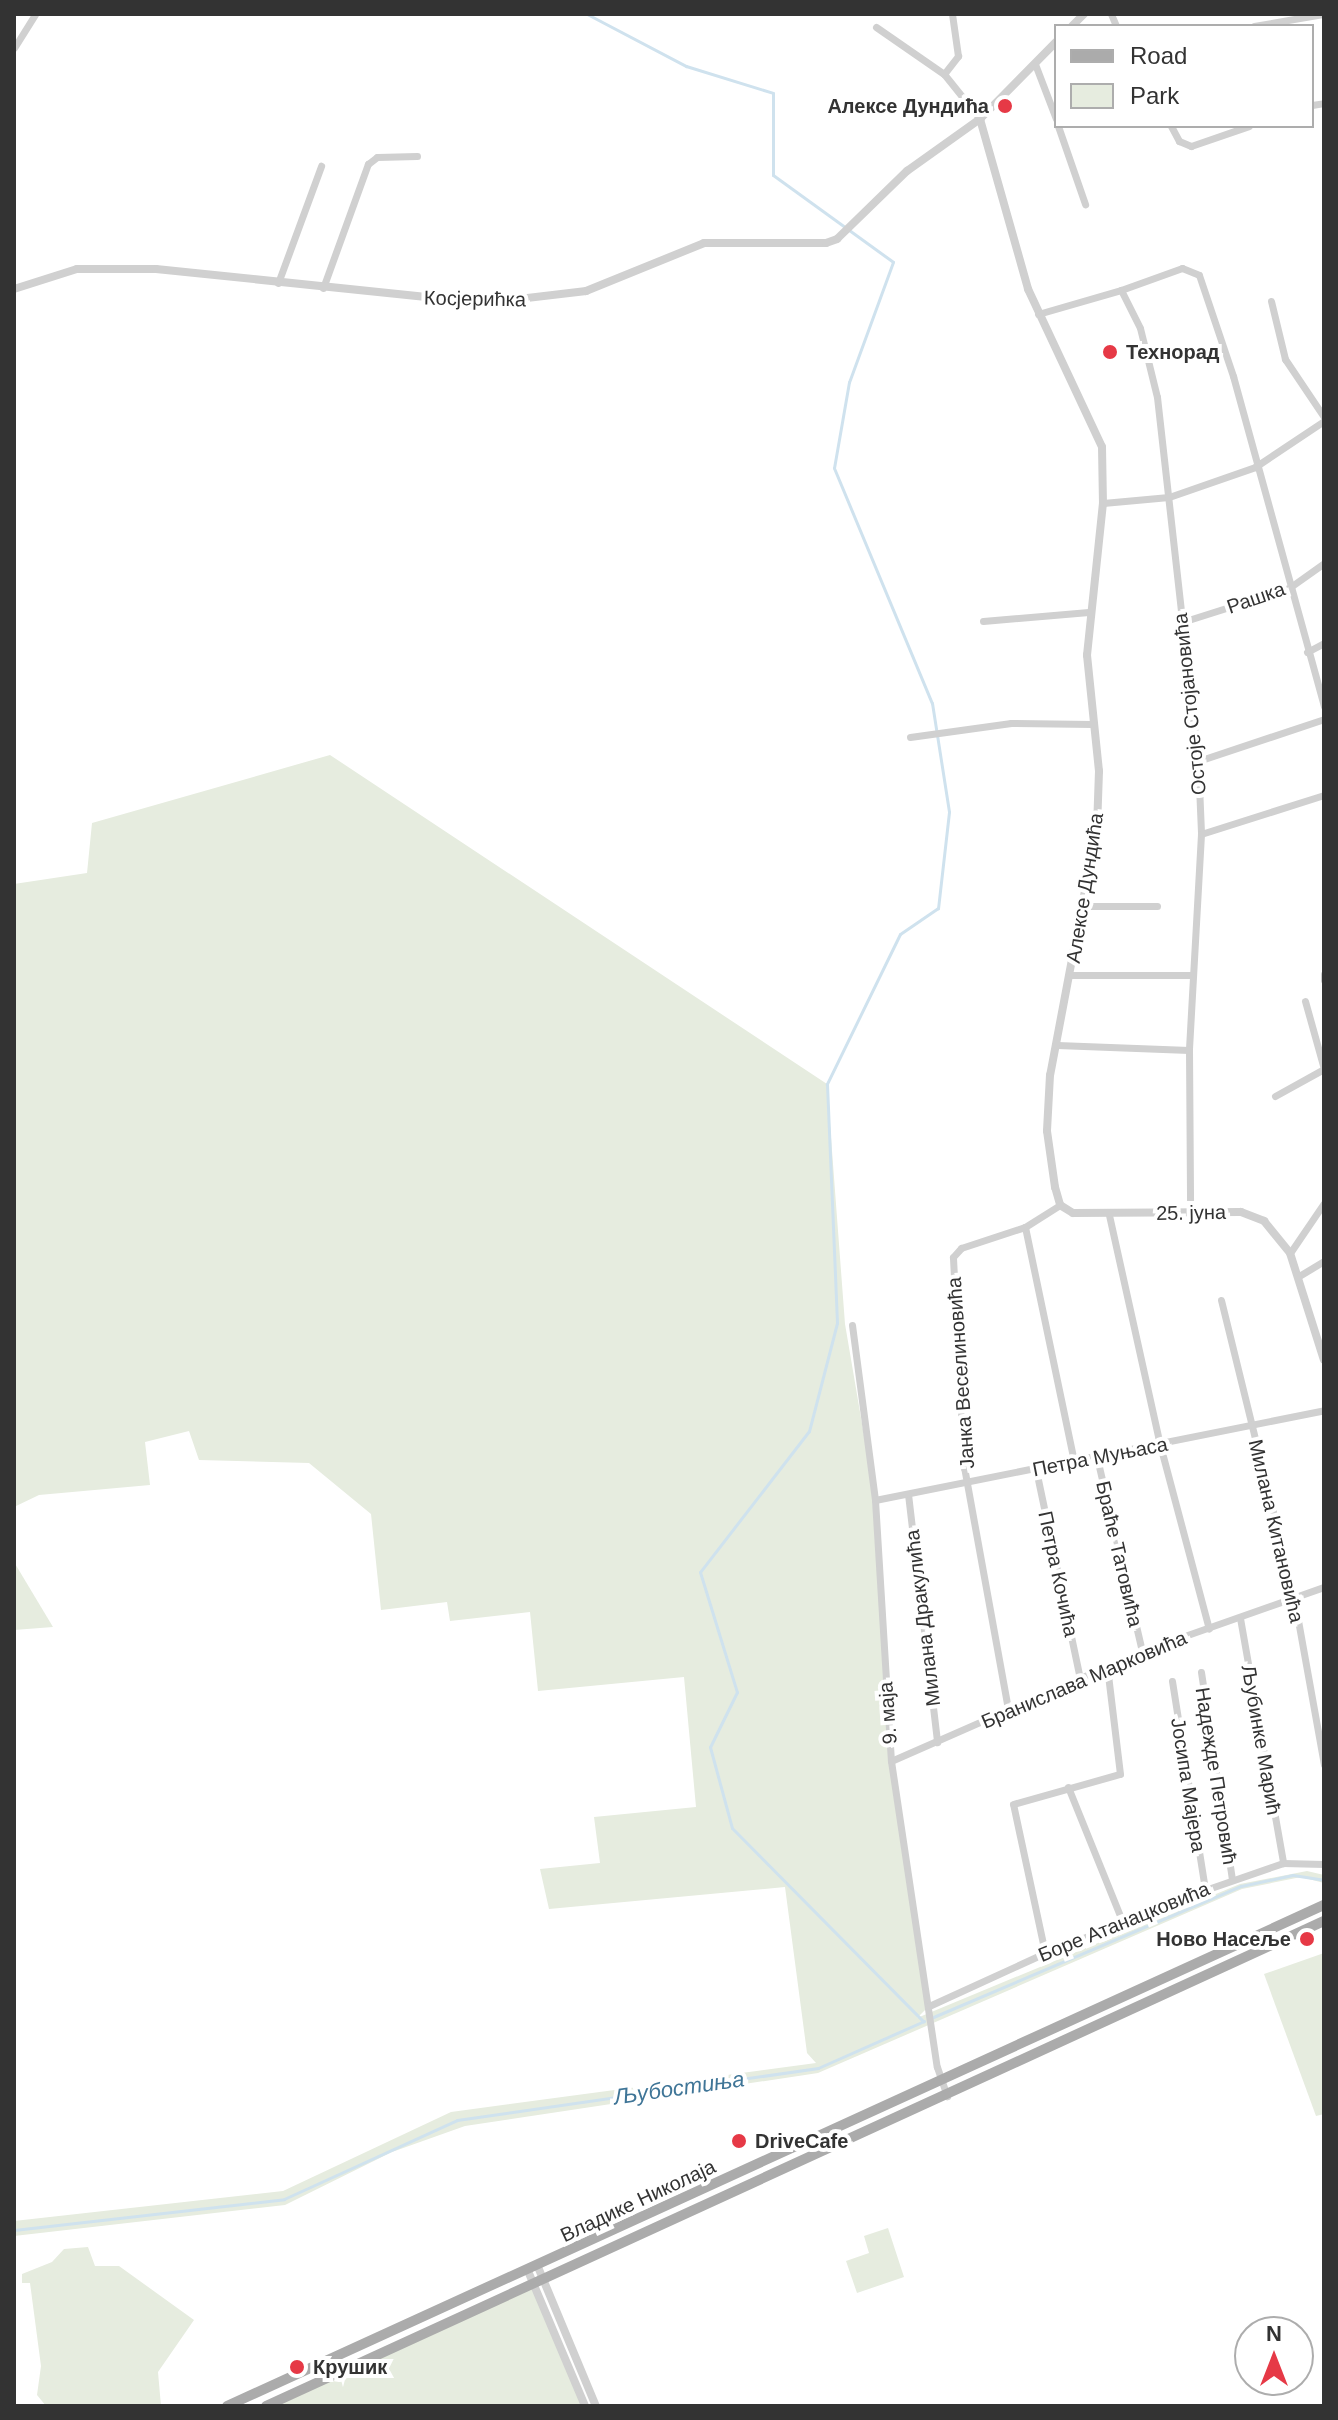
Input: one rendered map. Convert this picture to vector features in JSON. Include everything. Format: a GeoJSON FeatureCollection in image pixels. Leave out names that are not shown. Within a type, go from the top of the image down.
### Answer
{"type":"FeatureCollection","features":[{"type":"Feature","properties":{"kind":"main road","name":"Владике Николаја"},"geometry":{"type":"LineString","coordinates":[[227,2406],[533,2269],[1324,1905]]}},
{"type":"Feature","properties":{"kind":"main road","name":"Владике Николаја"},"geometry":{"type":"LineString","coordinates":[[266,2406],[947,2097],[1324,1921]]}},
{"type":"Feature","properties":{"kind":"street"},"geometry":{"type":"LineString","coordinates":[[14,48],[35,14]]}},
{"type":"Feature","properties":{"kind":"street"},"geometry":{"type":"LineString","coordinates":[[944,74],[958,56],[952,14]]}},
{"type":"Feature","properties":{"kind":"street"},"geometry":{"type":"LineString","coordinates":[[1266,24],[1323,14]]}},
{"type":"Feature","properties":{"kind":"street"},"geometry":{"type":"LineString","coordinates":[[876,27],[944,74],[980,119]]}},
{"type":"Feature","properties":{"kind":"street","name":"Косјерићка"},"geometry":{"type":"LineString","coordinates":[[14,289],[77,269],[156,269],[484,303],[542,300],[586,291],[704,243],[741,240],[812,246],[837,239],[907,171],[980,119],[1054,44]]}},
{"type":"Feature","properties":{"kind":"street"},"geometry":{"type":"LineString","coordinates":[[1035,64],[1054,114]]}},
{"type":"Feature","properties":{"kind":"street","name":"Алексе Дундића"},"geometry":{"type":"LineString","coordinates":[[980,119],[1038,314],[1100,439],[1103,503],[1089,612],[1092,724],[1099,771],[1097,827],[1057,1045],[1047,1122],[1060,1205]]}},
{"type":"Feature","properties":{"kind":"street"},"geometry":{"type":"LineString","coordinates":[[1059,128],[1085,204]]}},
{"type":"Feature","properties":{"kind":"street"},"geometry":{"type":"LineString","coordinates":[[1172,128],[1179,141],[1191,146],[1243,128]]}},
{"type":"Feature","properties":{"kind":"street"},"geometry":{"type":"LineString","coordinates":[[323,288],[355,191],[371,159],[417,156]]}},
{"type":"Feature","properties":{"kind":"street"},"geometry":{"type":"LineString","coordinates":[[278,283],[321,166]]}},
{"type":"Feature","properties":{"kind":"street"},"geometry":{"type":"LineString","coordinates":[[1038,314],[1182,268],[1199,275],[1233,376],[1255,467],[1324,707]]}},
{"type":"Feature","properties":{"kind":"street","name":"Остоје Стојановића"},"geometry":{"type":"LineString","coordinates":[[1121,290],[1146,351],[1169,497],[1198,761],[1201,834],[1189,1050],[1190,1212]]}},
{"type":"Feature","properties":{"kind":"street"},"geometry":{"type":"LineString","coordinates":[[1103,503],[1169,497],[1255,467],[1324,419],[1285,359],[1271,301]]}},
{"type":"Feature","properties":{"kind":"street","name":"Рашка"},"geometry":{"type":"LineString","coordinates":[[1182,622],[1289,588],[1324,563]]}},
{"type":"Feature","properties":{"kind":"street"},"geometry":{"type":"LineString","coordinates":[[983,621],[1089,612]]}},
{"type":"Feature","properties":{"kind":"street"},"geometry":{"type":"LineString","coordinates":[[1307,652],[1324,643]]}},
{"type":"Feature","properties":{"kind":"street"},"geometry":{"type":"LineString","coordinates":[[1198,761],[1324,719]]}},
{"type":"Feature","properties":{"kind":"street"},"geometry":{"type":"LineString","coordinates":[[910,737],[1011,723],[1092,724]]}},
{"type":"Feature","properties":{"kind":"street"},"geometry":{"type":"LineString","coordinates":[[1201,834],[1324,795]]}},
{"type":"Feature","properties":{"kind":"street"},"geometry":{"type":"LineString","coordinates":[[1084,906],[1157,906]]}},
{"type":"Feature","properties":{"kind":"street"},"geometry":{"type":"LineString","coordinates":[[1324,974],[1324,980]]}},
{"type":"Feature","properties":{"kind":"street"},"geometry":{"type":"LineString","coordinates":[[1071,975],[1193,975]]}},
{"type":"Feature","properties":{"kind":"street"},"geometry":{"type":"LineString","coordinates":[[1275,1096],[1324,1069],[1305,1001]]}},
{"type":"Feature","properties":{"kind":"street"},"geometry":{"type":"LineString","coordinates":[[1057,1045],[1189,1050]]}},
{"type":"Feature","properties":{"kind":"street"},"geometry":{"type":"LineString","coordinates":[[1290,1253],[1324,1203]]}},
{"type":"Feature","properties":{"kind":"street"},"geometry":{"type":"LineString","coordinates":[[1060,1205],[1025,1227],[1074,1462]]}},
{"type":"Feature","properties":{"kind":"street","name":"25. јуна"},"geometry":{"type":"LineString","coordinates":[[1060,1205],[1073,1213],[1109,1215],[1190,1212],[1254,1215],[1279,1235],[1290,1253],[1324,1360]]}},
{"type":"Feature","properties":{"kind":"street"},"geometry":{"type":"LineString","coordinates":[[1109,1215],[1160,1445],[1209,1629]]}},
{"type":"Feature","properties":{"kind":"street","name":"Јанка Веселиновића"},"geometry":{"type":"LineString","coordinates":[[1008,1709],[963,1462],[953,1257],[961,1248],[1025,1227]]}},
{"type":"Feature","properties":{"kind":"street"},"geometry":{"type":"LineString","coordinates":[[1299,1276],[1324,1261]]}},
{"type":"Feature","properties":{"kind":"street","name":"Милана Китановића"},"geometry":{"type":"LineString","coordinates":[[1221,1300],[1294,1598],[1324,1764]]}},
{"type":"Feature","properties":{"kind":"street","name":"9. маја"},"geometry":{"type":"LineString","coordinates":[[852,1325],[875,1500],[891,1761],[932,2028],[947,2097]]}},
{"type":"Feature","properties":{"kind":"street","name":"Петра Муњаса"},"geometry":{"type":"LineString","coordinates":[[875,1500],[1097,1458],[1324,1410]]}},
{"type":"Feature","properties":{"kind":"street","name":"Браће Татовића"},"geometry":{"type":"LineString","coordinates":[[1097,1458],[1142,1651]]}},
{"type":"Feature","properties":{"kind":"street","name":"Петра Кочића"},"geometry":{"type":"LineString","coordinates":[[1036,1470],[1080,1678]]}},
{"type":"Feature","properties":{"kind":"street","name":"Милана Дракулића"},"geometry":{"type":"LineString","coordinates":[[908,1494],[937,1742]]}},
{"type":"Feature","properties":{"kind":"street","name":"Бранислава Марковића"},"geometry":{"type":"LineString","coordinates":[[891,1761],[1142,1651],[1324,1587]]}},
{"type":"Feature","properties":{"kind":"street","name":"Љубинке Марић"},"geometry":{"type":"LineString","coordinates":[[1240,1618],[1283,1863]]}},
{"type":"Feature","properties":{"kind":"street"},"geometry":{"type":"LineString","coordinates":[[1045,1953],[1014,1801],[1121,1771],[1107,1666]]}},
{"type":"Feature","properties":{"kind":"street","name":"Надежде Петровић"},"geometry":{"type":"LineString","coordinates":[[1201,1672],[1232,1880]]}},
{"type":"Feature","properties":{"kind":"street","name":"Јосипа Мајера"},"geometry":{"type":"LineString","coordinates":[[1172,1681],[1205,1890]]}},
{"type":"Feature","properties":{"kind":"street"},"geometry":{"type":"LineString","coordinates":[[1068,1787],[1123,1923]]}},
{"type":"Feature","properties":{"kind":"street","name":"Боре Атанацковића"},"geometry":{"type":"LineString","coordinates":[[929,2006],[1045,1953],[1232,1880],[1283,1863],[1324,1864]]}},
{"type":"Feature","properties":{"kind":"street"},"geometry":{"type":"LineString","coordinates":[[533,2269],[543,2280],[596,2406]]}},
{"type":"Feature","properties":{"kind":"street"},"geometry":{"type":"LineString","coordinates":[[533,2269],[531,2285],[585,2406]]}},
{"type":"Feature","properties":{"kind":"green space"},"geometry":{"type":"Polygon","coordinates":[[[330,755],[827,1084],[845,1324],[875,1500],[891,1761],[929,2006],[917,2018],[1240,1884],[1307,1871],[1324,1875],[1324,1883],[1301,1877],[1242,1889],[818,2073],[465,2126],[392,2152],[285,2205],[14,2236],[14,2221],[283,2191],[451,2112],[816,2063],[807,2053],[785,1887],[549,1909],[540,1869],[600,1863],[594,1817],[696,1807],[684,1677],[538,1691],[530,1612],[450,1621],[447,1602],[381,1610],[371,1514],[309,1463],[199,1460],[189,1431],[145,1442],[150,1485],[39,1495],[14,1507],[14,884],[87,873],[92,823],[330,755]]]}},
{"type":"Feature","properties":{"kind":"green space"},"geometry":{"type":"Polygon","coordinates":[[[14,1562],[53,1627],[14,1630],[14,1562]]]}},
{"type":"Feature","properties":{"kind":"green space"},"geometry":{"type":"Polygon","coordinates":[[[1324,1953],[1324,2114],[1316,2116],[1264,1974],[1324,1953]]]}},
{"type":"Feature","properties":{"kind":"green space"},"geometry":{"type":"Polygon","coordinates":[[[888,2228],[904,2277],[857,2293],[846,2261],[869,2253],[864,2236],[888,2228]]]}},
{"type":"Feature","properties":{"kind":"green space"},"geometry":{"type":"Polygon","coordinates":[[[88,2247],[95,2266],[119,2266],[194,2320],[158,2372],[161,2406],[46,2406],[37,2395],[41,2366],[30,2283],[22,2283],[22,2274],[52,2262],[64,2249],[88,2247]]]}},
{"type":"Feature","properties":{"kind":"green space"},"geometry":{"type":"Polygon","coordinates":[[[531,2285],[585,2406],[261,2406],[531,2285]]]}},
{"type":"Feature","properties":{"kind":"waterway"},"geometry":{"type":"LineString","coordinates":[[587,14],[686,66],[773,93],[773,175],[893,262],[849,382],[834,468],[932,703],[949,812],[938,908],[900,934],[827,1084],[837,1323],[809,1431],[700,1572],[737,1692],[710,1747],[732,1828],[923,2021]]}},
{"type":"Feature","properties":{"kind":"waterway","name":"Љубостиња"},"geometry":{"type":"LineString","coordinates":[[931,2018],[1241,1886],[1293,1875],[1324,1880]]}},
{"type":"Feature","properties":{"kind":"waterway","name":"Љубостиња"},"geometry":{"type":"LineString","coordinates":[[14,2230],[284,2199],[457,2120],[818,2068],[924,2021]]}},
{"type":"Feature","properties":{"kind":"place","name":"Алексе Дундића"},"geometry":{"type":"Point","coordinates":[1005,106]}},
{"type":"Feature","properties":{"kind":"place","name":"Технорад"},"geometry":{"type":"Point","coordinates":[1110,352]}},
{"type":"Feature","properties":{"kind":"place","name":"Ново Насеље"},"geometry":{"type":"Point","coordinates":[1307,1939]}},
{"type":"Feature","properties":{"kind":"place","name":"DriveCafe"},"geometry":{"type":"Point","coordinates":[739,2141]}},
{"type":"Feature","properties":{"kind":"place","name":"Крушик"},"geometry":{"type":"Point","coordinates":[297,2367]}}]}
